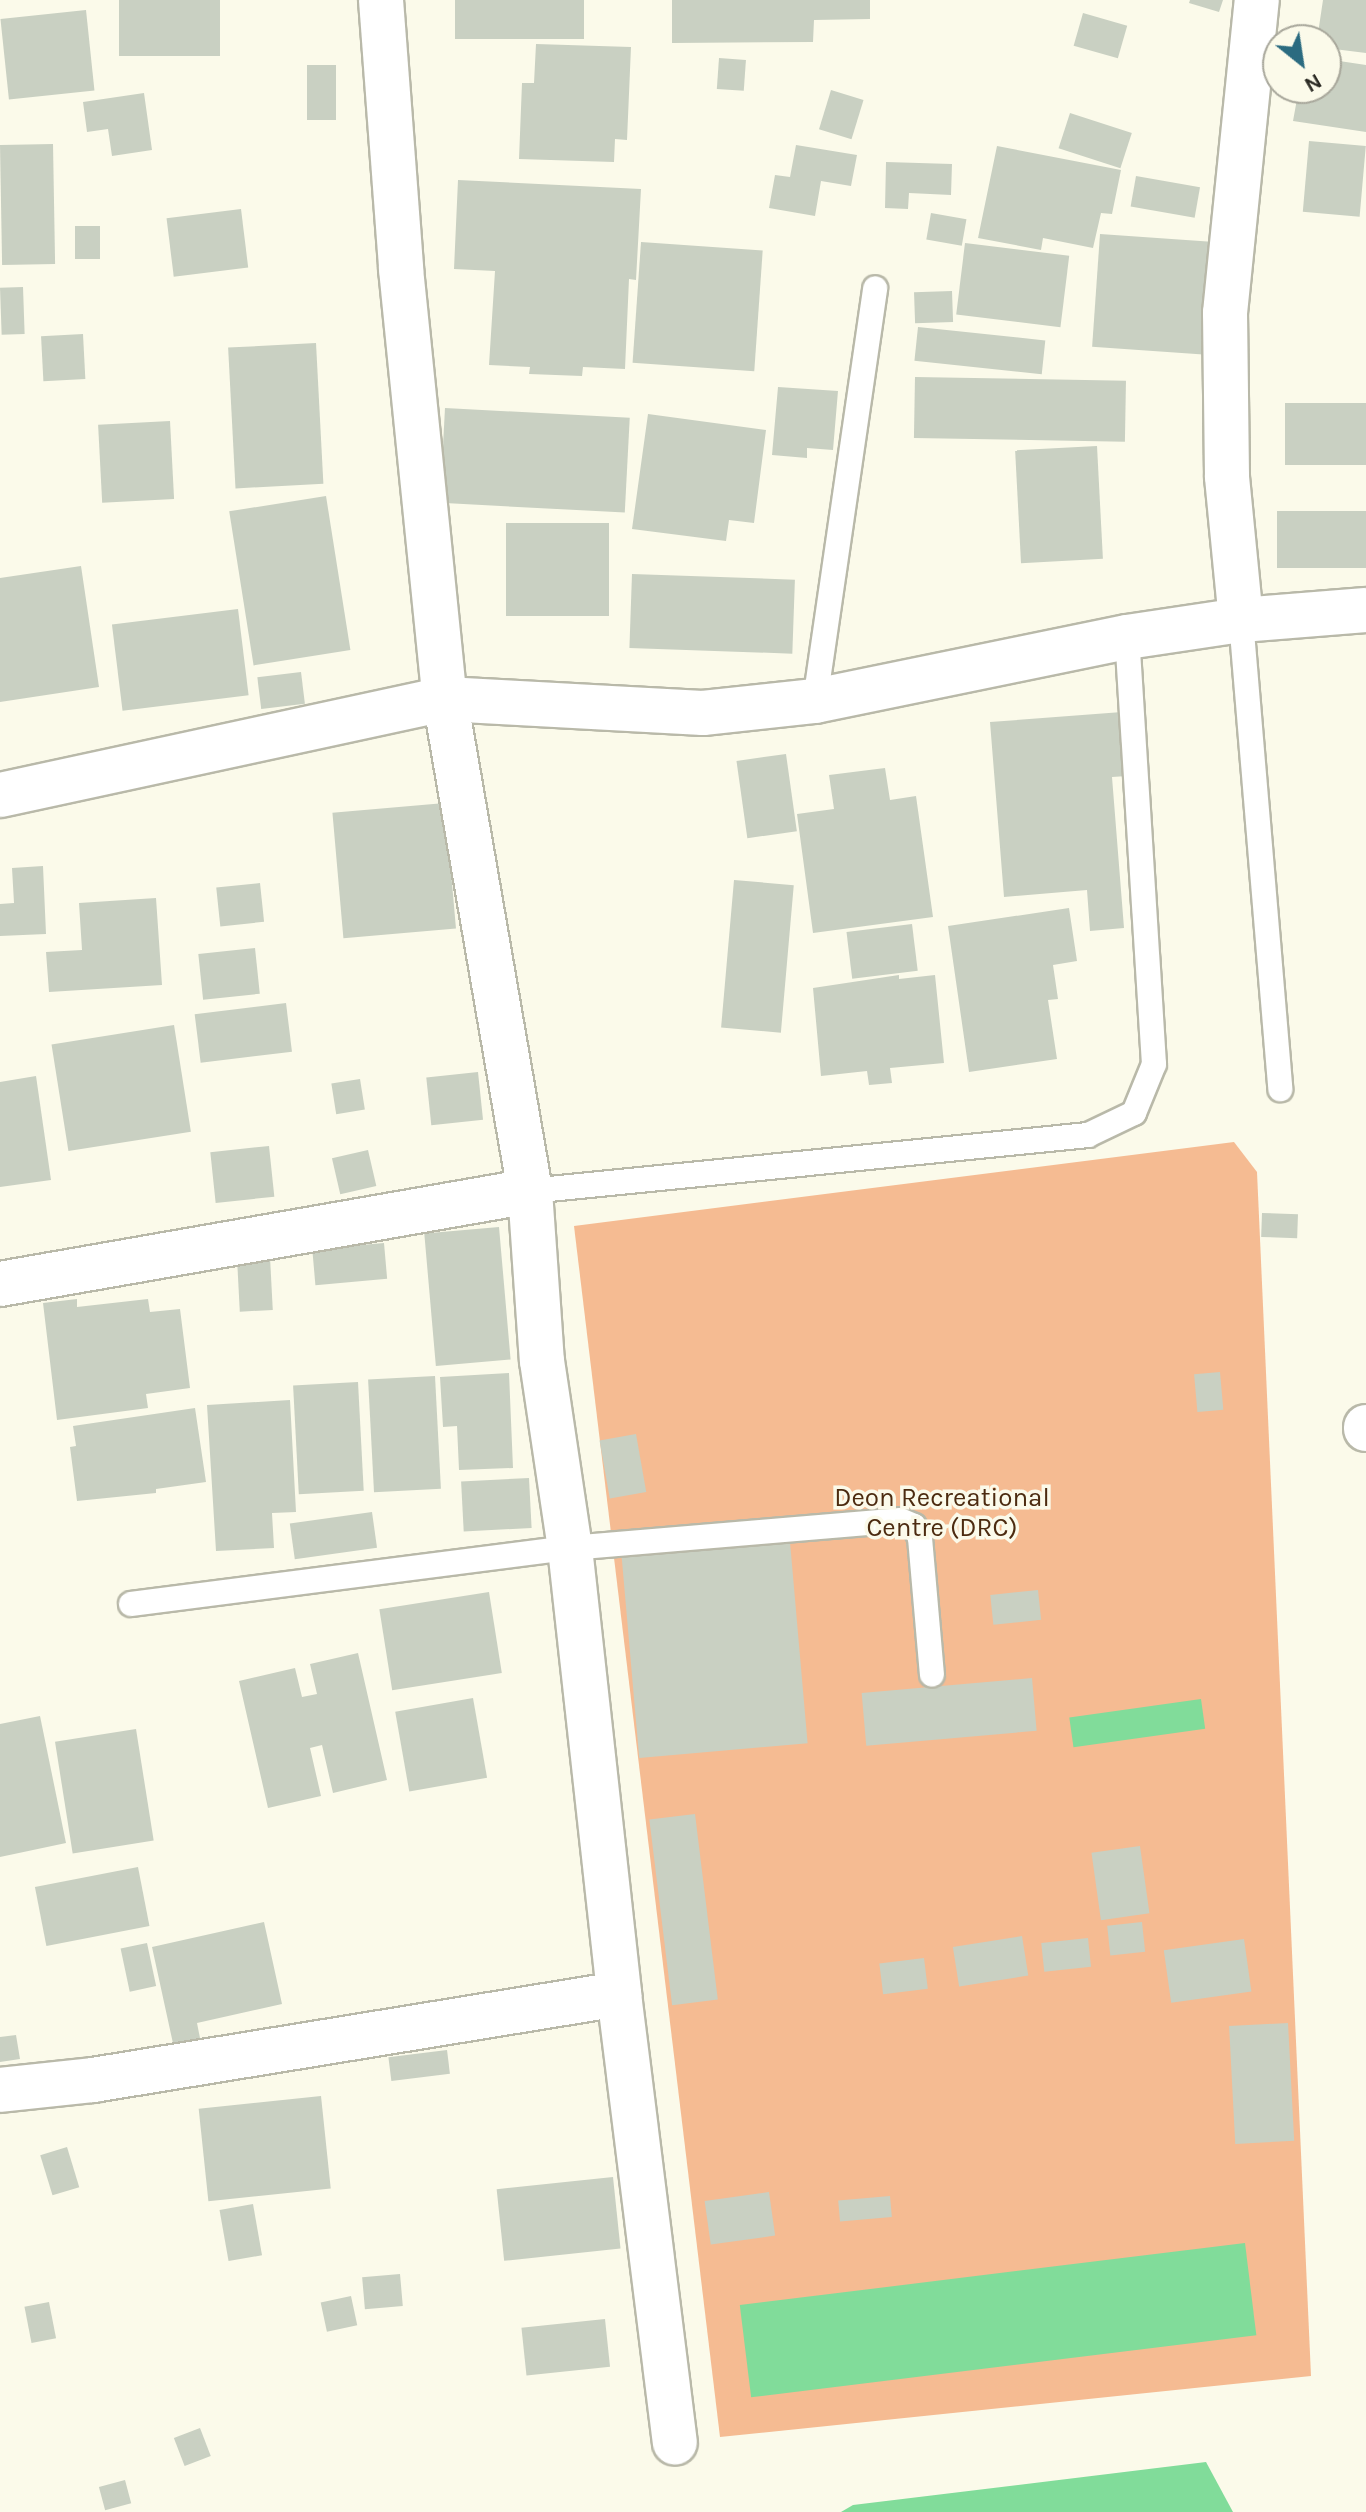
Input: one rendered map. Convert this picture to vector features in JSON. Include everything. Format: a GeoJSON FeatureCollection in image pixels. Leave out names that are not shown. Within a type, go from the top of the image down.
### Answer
{"type":"FeatureCollection","features":[{"type":"Feature","properties":{"kind":"street"},"geometry":{"type":"LineString","coordinates":[[381,0],[401,269],[445,699],[530,1191],[542,1361],[570,1548],[619,1994],[675,2443]]}},
{"type":"Feature","properties":{"kind":"street"},"geometry":{"type":"LineString","coordinates":[[1241,620],[1227,476],[1225,313],[1257,0]]}},
{"type":"Feature","properties":{"kind":"street"},"geometry":{"type":"LineString","coordinates":[[0,795],[445,699],[703,713],[815,701],[1127,637],[1241,620],[1366,610]]}},
{"type":"Feature","properties":{"kind":"street"},"geometry":{"type":"LineString","coordinates":[[0,1284],[530,1191]]}},
{"type":"Feature","properties":{"kind":"street"},"geometry":{"type":"LineString","coordinates":[[0,2090],[93,2080],[619,1994]]}},
{"type":"Feature","properties":{"kind":"lane"},"geometry":{"type":"LineString","coordinates":[[815,701],[875,288]]}},
{"type":"Feature","properties":{"kind":"lane"},"geometry":{"type":"LineString","coordinates":[[1241,620],[1280,1089]]}},
{"type":"Feature","properties":{"kind":"lane"},"geometry":{"type":"LineString","coordinates":[[530,1191],[1088,1135],[1134,1113],[1154,1064],[1127,637]]}},
{"type":"Feature","properties":{"kind":"lane"},"geometry":{"type":"LineString","coordinates":[[131,1604],[570,1548],[900,1520],[914,1526],[920,1538],[932,1674]]}},
{"type":"Feature","properties":{"kind":"green space","name":"Deon Recreational Centre (DRC)"},"geometry":{"type":"Polygon","coordinates":[[[1234,1142],[1257,1172],[1311,2376],[720,2437],[574,1226],[1234,1142]]]}},
{"type":"Feature","properties":{"kind":"shaded area"},"geometry":{"type":"Polygon","coordinates":[[[1201,1699],[1205,1729],[1073,1747],[1069,1718],[1201,1699]]]}},
{"type":"Feature","properties":{"kind":"shaded area"},"geometry":{"type":"Polygon","coordinates":[[[1245,2243],[1256,2335],[751,2397],[740,2305],[1245,2243]]]}},
{"type":"Feature","properties":{"kind":"shaded area"},"geometry":{"type":"Polygon","coordinates":[[[1206,2462],[1233,2512],[841,2512],[853,2505],[1206,2462]]]}},
{"type":"Feature","properties":{"kind":"building"},"geometry":{"type":"Polygon","coordinates":[[[119,0],[220,0],[220,56],[119,56],[119,0]]]}},
{"type":"Feature","properties":{"kind":"building"},"geometry":{"type":"Polygon","coordinates":[[[455,0],[584,0],[584,39],[455,39],[455,0]]]}},
{"type":"Feature","properties":{"kind":"building"},"geometry":{"type":"Polygon","coordinates":[[[672,0],[870,0],[870,19],[814,20],[813,42],[672,43],[672,0]]]}},
{"type":"Feature","properties":{"kind":"building"},"geometry":{"type":"Polygon","coordinates":[[[1190,0],[1223,0],[1219,12],[1189,3],[1190,0]]]}},
{"type":"Feature","properties":{"kind":"building"},"geometry":{"type":"Polygon","coordinates":[[[1323,0],[1366,0],[1366,53],[1342,50],[1342,24],[1319,24],[1323,0]]]}},
{"type":"Feature","properties":{"kind":"building"},"geometry":{"type":"Polygon","coordinates":[[[86,10],[94,91],[9,100],[0,19],[86,10]]]}},
{"type":"Feature","properties":{"kind":"building"},"geometry":{"type":"Polygon","coordinates":[[[1083,13],[1127,26],[1118,58],[1074,46],[1083,13]]]}},
{"type":"Feature","properties":{"kind":"building"},"geometry":{"type":"Polygon","coordinates":[[[536,44],[631,47],[627,140],[615,139],[614,162],[519,159],[522,83],[534,83],[536,44]]]}},
{"type":"Feature","properties":{"kind":"building"},"geometry":{"type":"Polygon","coordinates":[[[719,58],[746,60],[744,91],[717,89],[719,58]]]}},
{"type":"Feature","properties":{"kind":"building"},"geometry":{"type":"Polygon","coordinates":[[[1342,61],[1366,65],[1366,132],[1293,121],[1296,104],[1342,104],[1342,61]]]}},
{"type":"Feature","properties":{"kind":"building"},"geometry":{"type":"Polygon","coordinates":[[[307,65],[336,65],[336,120],[307,120],[307,65]]]}},
{"type":"Feature","properties":{"kind":"building"},"geometry":{"type":"Polygon","coordinates":[[[831,90],[864,100],[852,139],[819,129],[831,90]]]}},
{"type":"Feature","properties":{"kind":"building"},"geometry":{"type":"Polygon","coordinates":[[[144,93],[152,150],[112,156],[108,129],[87,132],[83,102],[144,93]]]}},
{"type":"Feature","properties":{"kind":"building"},"geometry":{"type":"Polygon","coordinates":[[[1070,113],[1132,133],[1120,168],[1059,148],[1070,113]]]}},
{"type":"Feature","properties":{"kind":"building"},"geometry":{"type":"Polygon","coordinates":[[[1309,141],[1366,146],[1360,217],[1303,212],[1309,141]]]}},
{"type":"Feature","properties":{"kind":"building"},"geometry":{"type":"Polygon","coordinates":[[[53,144],[55,264],[2,265],[0,145],[53,144]]]}},
{"type":"Feature","properties":{"kind":"building"},"geometry":{"type":"Polygon","coordinates":[[[796,145],[857,155],[851,186],[821,181],[815,216],[769,208],[775,175],[790,177],[796,145]]]}},
{"type":"Feature","properties":{"kind":"building"},"geometry":{"type":"Polygon","coordinates":[[[997,146],[1121,170],[1112,214],[1101,213],[1093,248],[1043,238],[1041,250],[978,238],[997,146]]]}},
{"type":"Feature","properties":{"kind":"building"},"geometry":{"type":"Polygon","coordinates":[[[886,162],[952,164],[951,195],[909,193],[908,209],[885,208],[886,162]]]}},
{"type":"Feature","properties":{"kind":"building"},"geometry":{"type":"Polygon","coordinates":[[[1136,176],[1200,187],[1195,218],[1131,207],[1136,176]]]}},
{"type":"Feature","properties":{"kind":"building"},"geometry":{"type":"Polygon","coordinates":[[[458,180],[641,189],[636,280],[629,279],[625,369],[583,367],[582,376],[529,374],[530,367],[489,365],[495,271],[454,269],[458,180]]]}},
{"type":"Feature","properties":{"kind":"building"},"geometry":{"type":"Polygon","coordinates":[[[241,209],[248,268],[174,277],[167,218],[241,209]]]}},
{"type":"Feature","properties":{"kind":"building"},"geometry":{"type":"Polygon","coordinates":[[[931,213],[966,219],[962,246],[926,240],[931,213]]]}},
{"type":"Feature","properties":{"kind":"building"},"geometry":{"type":"Polygon","coordinates":[[[75,226],[100,226],[100,259],[75,259],[75,226]]]}},
{"type":"Feature","properties":{"kind":"building"},"geometry":{"type":"Polygon","coordinates":[[[1100,234],[1222,243],[1214,355],[1092,347],[1100,234]]]}},
{"type":"Feature","properties":{"kind":"building"},"geometry":{"type":"Polygon","coordinates":[[[641,242],[763,251],[754,371],[633,363],[641,242]]]}},
{"type":"Feature","properties":{"kind":"building"},"geometry":{"type":"Polygon","coordinates":[[[965,243],[1069,256],[1060,327],[956,314],[965,243]]]}},
{"type":"Feature","properties":{"kind":"building"},"geometry":{"type":"Polygon","coordinates":[[[23,287],[25,334],[2,335],[0,288],[23,287]]]}},
{"type":"Feature","properties":{"kind":"building"},"geometry":{"type":"Polygon","coordinates":[[[952,291],[953,322],[915,323],[914,292],[952,291]]]}},
{"type":"Feature","properties":{"kind":"building"},"geometry":{"type":"Polygon","coordinates":[[[918,327],[1045,340],[1042,374],[914,361],[918,327]]]}},
{"type":"Feature","properties":{"kind":"building"},"geometry":{"type":"Polygon","coordinates":[[[83,334],[85,379],[43,381],[41,336],[83,334]]]}},
{"type":"Feature","properties":{"kind":"building"},"geometry":{"type":"Polygon","coordinates":[[[316,343],[323,484],[235,488],[228,348],[316,343]]]}},
{"type":"Feature","properties":{"kind":"building"},"geometry":{"type":"Polygon","coordinates":[[[915,377],[1126,381],[1125,442],[914,438],[915,377]]]}},
{"type":"Feature","properties":{"kind":"building"},"geometry":{"type":"Polygon","coordinates":[[[778,387],[838,391],[833,450],[807,448],[807,458],[772,455],[778,387]]]}},
{"type":"Feature","properties":{"kind":"building"},"geometry":{"type":"Polygon","coordinates":[[[1285,403],[1366,403],[1366,465],[1285,465],[1285,403]]]}},
{"type":"Feature","properties":{"kind":"building"},"geometry":{"type":"Polygon","coordinates":[[[445,408],[630,418],[625,513],[440,503],[445,408]]]}},
{"type":"Feature","properties":{"kind":"building"},"geometry":{"type":"Polygon","coordinates":[[[648,414],[766,430],[754,523],[729,520],[726,541],[632,529],[648,414]]]}},
{"type":"Feature","properties":{"kind":"building"},"geometry":{"type":"Polygon","coordinates":[[[170,421],[174,499],[102,503],[98,425],[170,421]]]}},
{"type":"Feature","properties":{"kind":"building"},"geometry":{"type":"Polygon","coordinates":[[[1097,446],[1103,559],[1021,563],[1015,450],[1097,446]]]}},
{"type":"Feature","properties":{"kind":"building"},"geometry":{"type":"Polygon","coordinates":[[[326,496],[350,650],[254,665],[229,511],[326,496]]]}},
{"type":"Feature","properties":{"kind":"building"},"geometry":{"type":"Polygon","coordinates":[[[1277,511],[1366,511],[1366,568],[1277,568],[1277,511]]]}},
{"type":"Feature","properties":{"kind":"building"},"geometry":{"type":"Polygon","coordinates":[[[506,523],[609,523],[609,616],[506,616],[506,523]]]}},
{"type":"Feature","properties":{"kind":"building"},"geometry":{"type":"Polygon","coordinates":[[[81,566],[99,687],[0,702],[0,578],[81,566]]]}},
{"type":"Feature","properties":{"kind":"building"},"geometry":{"type":"Polygon","coordinates":[[[632,574],[795,580],[792,654],[629,648],[632,574]]]}},
{"type":"Feature","properties":{"kind":"building"},"geometry":{"type":"Polygon","coordinates":[[[238,609],[249,695],[123,711],[112,624],[238,609]]]}},
{"type":"Feature","properties":{"kind":"building"},"geometry":{"type":"Polygon","coordinates":[[[301,672],[305,704],[261,709],[257,677],[301,672]]]}},
{"type":"Feature","properties":{"kind":"building"},"geometry":{"type":"Polygon","coordinates":[[[1122,712],[1127,776],[1112,777],[1124,928],[1090,931],[1087,890],[1004,897],[990,722],[1122,712]]]}},
{"type":"Feature","properties":{"kind":"building"},"geometry":{"type":"Polygon","coordinates":[[[786,754],[797,831],[747,838],[736,761],[786,754]]]}},
{"type":"Feature","properties":{"kind":"building"},"geometry":{"type":"Polygon","coordinates":[[[885,768],[890,800],[916,796],[933,917],[813,933],[797,814],[834,809],[829,775],[885,768]]]}},
{"type":"Feature","properties":{"kind":"building"},"geometry":{"type":"Polygon","coordinates":[[[445,803],[456,929],[343,938],[332,813],[445,803]]]}},
{"type":"Feature","properties":{"kind":"building"},"geometry":{"type":"Polygon","coordinates":[[[43,866],[46,934],[0,936],[0,904],[14,903],[12,868],[43,866]]]}},
{"type":"Feature","properties":{"kind":"building"},"geometry":{"type":"Polygon","coordinates":[[[734,880],[794,885],[781,1033],[721,1027],[734,880]]]}},
{"type":"Feature","properties":{"kind":"building"},"geometry":{"type":"Polygon","coordinates":[[[260,883],[264,922],[220,926],[216,888],[260,883]]]}},
{"type":"Feature","properties":{"kind":"building"},"geometry":{"type":"Polygon","coordinates":[[[156,898],[162,985],[49,992],[46,952],[82,950],[79,903],[156,898]]]}},
{"type":"Feature","properties":{"kind":"building"},"geometry":{"type":"Polygon","coordinates":[[[1069,908],[1077,961],[1053,965],[1058,999],[1048,1000],[1057,1059],[969,1072],[948,926],[1069,908]]]}},
{"type":"Feature","properties":{"kind":"building"},"geometry":{"type":"Polygon","coordinates":[[[912,924],[918,971],[852,979],[846,932],[912,924]]]}},
{"type":"Feature","properties":{"kind":"building"},"geometry":{"type":"Polygon","coordinates":[[[255,948],[260,994],[203,1000],[198,954],[255,948]]]}},
{"type":"Feature","properties":{"kind":"building"},"geometry":{"type":"Polygon","coordinates":[[[899,975],[899,979],[935,975],[944,1063],[890,1068],[892,1083],[869,1085],[867,1071],[821,1076],[813,988],[899,975]]]}},
{"type":"Feature","properties":{"kind":"building"},"geometry":{"type":"Polygon","coordinates":[[[286,1003],[292,1052],[201,1063],[195,1014],[286,1003]]]}},
{"type":"Feature","properties":{"kind":"building"},"geometry":{"type":"Polygon","coordinates":[[[174,1025],[191,1132],[68,1151],[52,1044],[174,1025]]]}},
{"type":"Feature","properties":{"kind":"building"},"geometry":{"type":"Polygon","coordinates":[[[478,1072],[483,1120],[431,1125],[426,1077],[478,1072]]]}},
{"type":"Feature","properties":{"kind":"building"},"geometry":{"type":"Polygon","coordinates":[[[36,1076],[51,1180],[0,1187],[0,1082],[36,1076]]]}},
{"type":"Feature","properties":{"kind":"building"},"geometry":{"type":"Polygon","coordinates":[[[360,1079],[365,1110],[336,1114],[331,1084],[360,1079]]]}},
{"type":"Feature","properties":{"kind":"building"},"geometry":{"type":"Polygon","coordinates":[[[269,1146],[274,1197],[216,1203],[210,1152],[269,1146]]]}},
{"type":"Feature","properties":{"kind":"building"},"geometry":{"type":"Polygon","coordinates":[[[368,1150],[376,1186],[340,1194],[332,1158],[368,1150]]]}},
{"type":"Feature","properties":{"kind":"building"},"geometry":{"type":"Polygon","coordinates":[[[1262,1213],[1298,1214],[1297,1238],[1261,1237],[1262,1213]]]}},
{"type":"Feature","properties":{"kind":"building"},"geometry":{"type":"Polygon","coordinates":[[[499,1227],[511,1359],[436,1366],[424,1234],[499,1227]]]}},
{"type":"Feature","properties":{"kind":"building"},"geometry":{"type":"Polygon","coordinates":[[[384,1243],[387,1279],[315,1285],[312,1249],[384,1243]]]}},
{"type":"Feature","properties":{"kind":"building"},"geometry":{"type":"Polygon","coordinates":[[[270,1257],[273,1310],[240,1312],[237,1259],[270,1257]]]}},
{"type":"Feature","properties":{"kind":"building"},"geometry":{"type":"Polygon","coordinates":[[[77,1299],[77,1307],[148,1299],[150,1312],[180,1309],[190,1388],[146,1394],[148,1408],[57,1420],[43,1303],[77,1299]]]}},
{"type":"Feature","properties":{"kind":"building"},"geometry":{"type":"Polygon","coordinates":[[[1220,1372],[1223,1410],[1197,1412],[1194,1374],[1220,1372]]]}},
{"type":"Feature","properties":{"kind":"building"},"geometry":{"type":"Polygon","coordinates":[[[509,1373],[513,1468],[459,1470],[457,1426],[443,1427],[440,1377],[509,1373]]]}},
{"type":"Feature","properties":{"kind":"building"},"geometry":{"type":"Polygon","coordinates":[[[435,1376],[441,1489],[374,1492],[368,1380],[435,1376]]]}},
{"type":"Feature","properties":{"kind":"building"},"geometry":{"type":"Polygon","coordinates":[[[358,1382],[364,1491],[299,1494],[293,1385],[358,1382]]]}},
{"type":"Feature","properties":{"kind":"building"},"geometry":{"type":"Polygon","coordinates":[[[290,1400],[296,1512],[272,1513],[274,1548],[216,1551],[207,1405],[290,1400]]]}},
{"type":"Feature","properties":{"kind":"building"},"geometry":{"type":"Polygon","coordinates":[[[195,1408],[206,1482],[156,1489],[156,1493],[77,1501],[70,1447],[76,1446],[73,1426],[195,1408]]]}},
{"type":"Feature","properties":{"kind":"building"},"geometry":{"type":"Polygon","coordinates":[[[636,1434],[646,1492],[610,1499],[600,1440],[636,1434]]]}},
{"type":"Feature","properties":{"kind":"building"},"geometry":{"type":"Polygon","coordinates":[[[529,1478],[532,1528],[464,1531],[461,1482],[529,1478]]]}},
{"type":"Feature","properties":{"kind":"building"},"geometry":{"type":"Polygon","coordinates":[[[372,1512],[377,1548],[295,1559],[290,1524],[372,1512]]]}},
{"type":"Feature","properties":{"kind":"building"},"geometry":{"type":"Polygon","coordinates":[[[790,1542],[808,1743],[639,1758],[622,1557],[790,1542]]]}},
{"type":"Feature","properties":{"kind":"building"},"geometry":{"type":"Polygon","coordinates":[[[1038,1590],[1041,1620],[993,1625],[990,1595],[1038,1590]]]}},
{"type":"Feature","properties":{"kind":"building"},"geometry":{"type":"Polygon","coordinates":[[[489,1592],[502,1673],[392,1690],[379,1609],[489,1592]]]}},
{"type":"Feature","properties":{"kind":"building"},"geometry":{"type":"Polygon","coordinates":[[[358,1653],[387,1780],[333,1793],[322,1745],[310,1748],[321,1796],[268,1808],[239,1681],[295,1668],[302,1697],[317,1694],[310,1664],[358,1653]]]}},
{"type":"Feature","properties":{"kind":"building"},"geometry":{"type":"Polygon","coordinates":[[[1032,1678],[1037,1731],[866,1746],[862,1693],[1032,1678]]]}},
{"type":"Feature","properties":{"kind":"building"},"geometry":{"type":"Polygon","coordinates":[[[473,1698],[487,1778],[409,1791],[395,1712],[473,1698]]]}},
{"type":"Feature","properties":{"kind":"building"},"geometry":{"type":"Polygon","coordinates":[[[40,1716],[66,1843],[0,1857],[0,1724],[40,1716]]]}},
{"type":"Feature","properties":{"kind":"building"},"geometry":{"type":"Polygon","coordinates":[[[136,1729],[154,1841],[73,1853],[55,1742],[136,1729]]]}},
{"type":"Feature","properties":{"kind":"building"},"geometry":{"type":"Polygon","coordinates":[[[695,1814],[718,2000],[672,2005],[649,1820],[695,1814]]]}},
{"type":"Feature","properties":{"kind":"building"},"geometry":{"type":"Polygon","coordinates":[[[1140,1846],[1149,1913],[1101,1920],[1091,1853],[1140,1846]]]}},
{"type":"Feature","properties":{"kind":"building"},"geometry":{"type":"Polygon","coordinates":[[[138,1867],[149,1926],[46,1946],[35,1887],[138,1867]]]}},
{"type":"Feature","properties":{"kind":"building"},"geometry":{"type":"Polygon","coordinates":[[[264,1922],[282,2004],[197,2023],[201,2043],[174,2048],[152,1947],[264,1922]]]}},
{"type":"Feature","properties":{"kind":"building"},"geometry":{"type":"Polygon","coordinates":[[[1142,1922],[1145,1952],[1110,1955],[1107,1926],[1142,1922]]]}},
{"type":"Feature","properties":{"kind":"building"},"geometry":{"type":"Polygon","coordinates":[[[1022,1936],[1028,1976],[959,1986],[953,1947],[1022,1936]]]}},
{"type":"Feature","properties":{"kind":"building"},"geometry":{"type":"Polygon","coordinates":[[[1088,1938],[1091,1967],[1044,1972],[1041,1943],[1088,1938]]]}},
{"type":"Feature","properties":{"kind":"building"},"geometry":{"type":"Polygon","coordinates":[[[1244,1939],[1251,1991],[1171,2003],[1164,1950],[1244,1939]]]}},
{"type":"Feature","properties":{"kind":"building"},"geometry":{"type":"Polygon","coordinates":[[[147,1943],[156,1986],[130,1992],[121,1949],[147,1943]]]}},
{"type":"Feature","properties":{"kind":"building"},"geometry":{"type":"Polygon","coordinates":[[[924,1958],[928,1989],[883,1994],[879,1963],[924,1958]]]}},
{"type":"Feature","properties":{"kind":"building"},"geometry":{"type":"Polygon","coordinates":[[[1288,2023],[1294,2141],[1235,2144],[1229,2026],[1288,2023]]]}},
{"type":"Feature","properties":{"kind":"building"},"geometry":{"type":"Polygon","coordinates":[[[16,2035],[20,2059],[0,2062],[0,2037],[16,2035]]]}},
{"type":"Feature","properties":{"kind":"building"},"geometry":{"type":"Polygon","coordinates":[[[447,2050],[450,2074],[391,2081],[388,2057],[447,2050]]]}},
{"type":"Feature","properties":{"kind":"building"},"geometry":{"type":"Polygon","coordinates":[[[321,2096],[331,2188],[208,2201],[199,2109],[321,2096]]]}},
{"type":"Feature","properties":{"kind":"building"},"geometry":{"type":"Polygon","coordinates":[[[67,2147],[79,2187],[53,2195],[40,2155],[67,2147]]]}},
{"type":"Feature","properties":{"kind":"building"},"geometry":{"type":"Polygon","coordinates":[[[613,2177],[621,2249],[504,2261],[497,2189],[613,2177]]]}},
{"type":"Feature","properties":{"kind":"building"},"geometry":{"type":"Polygon","coordinates":[[[769,2192],[775,2236],[711,2245],[705,2201],[769,2192]]]}},
{"type":"Feature","properties":{"kind":"building"},"geometry":{"type":"Polygon","coordinates":[[[890,2196],[892,2217],[840,2221],[838,2201],[890,2196]]]}},
{"type":"Feature","properties":{"kind":"building"},"geometry":{"type":"Polygon","coordinates":[[[253,2204],[262,2255],[229,2261],[220,2210],[253,2204]]]}},
{"type":"Feature","properties":{"kind":"building"},"geometry":{"type":"Polygon","coordinates":[[[400,2274],[403,2306],[365,2309],[362,2277],[400,2274]]]}},
{"type":"Feature","properties":{"kind":"building"},"geometry":{"type":"Polygon","coordinates":[[[351,2296],[357,2325],[327,2332],[321,2302],[351,2296]]]}},
{"type":"Feature","properties":{"kind":"building"},"geometry":{"type":"Polygon","coordinates":[[[49,2302],[56,2338],[32,2343],[24,2307],[49,2302]]]}},
{"type":"Feature","properties":{"kind":"building"},"geometry":{"type":"Polygon","coordinates":[[[605,2319],[610,2367],[526,2376],[521,2328],[605,2319]]]}},
{"type":"Feature","properties":{"kind":"building"},"geometry":{"type":"Polygon","coordinates":[[[200,2428],[211,2456],[185,2466],[174,2438],[200,2428]]]}},
{"type":"Feature","properties":{"kind":"building"},"geometry":{"type":"Polygon","coordinates":[[[125,2480],[131,2503],[105,2510],[99,2487],[125,2480]]]}}]}
